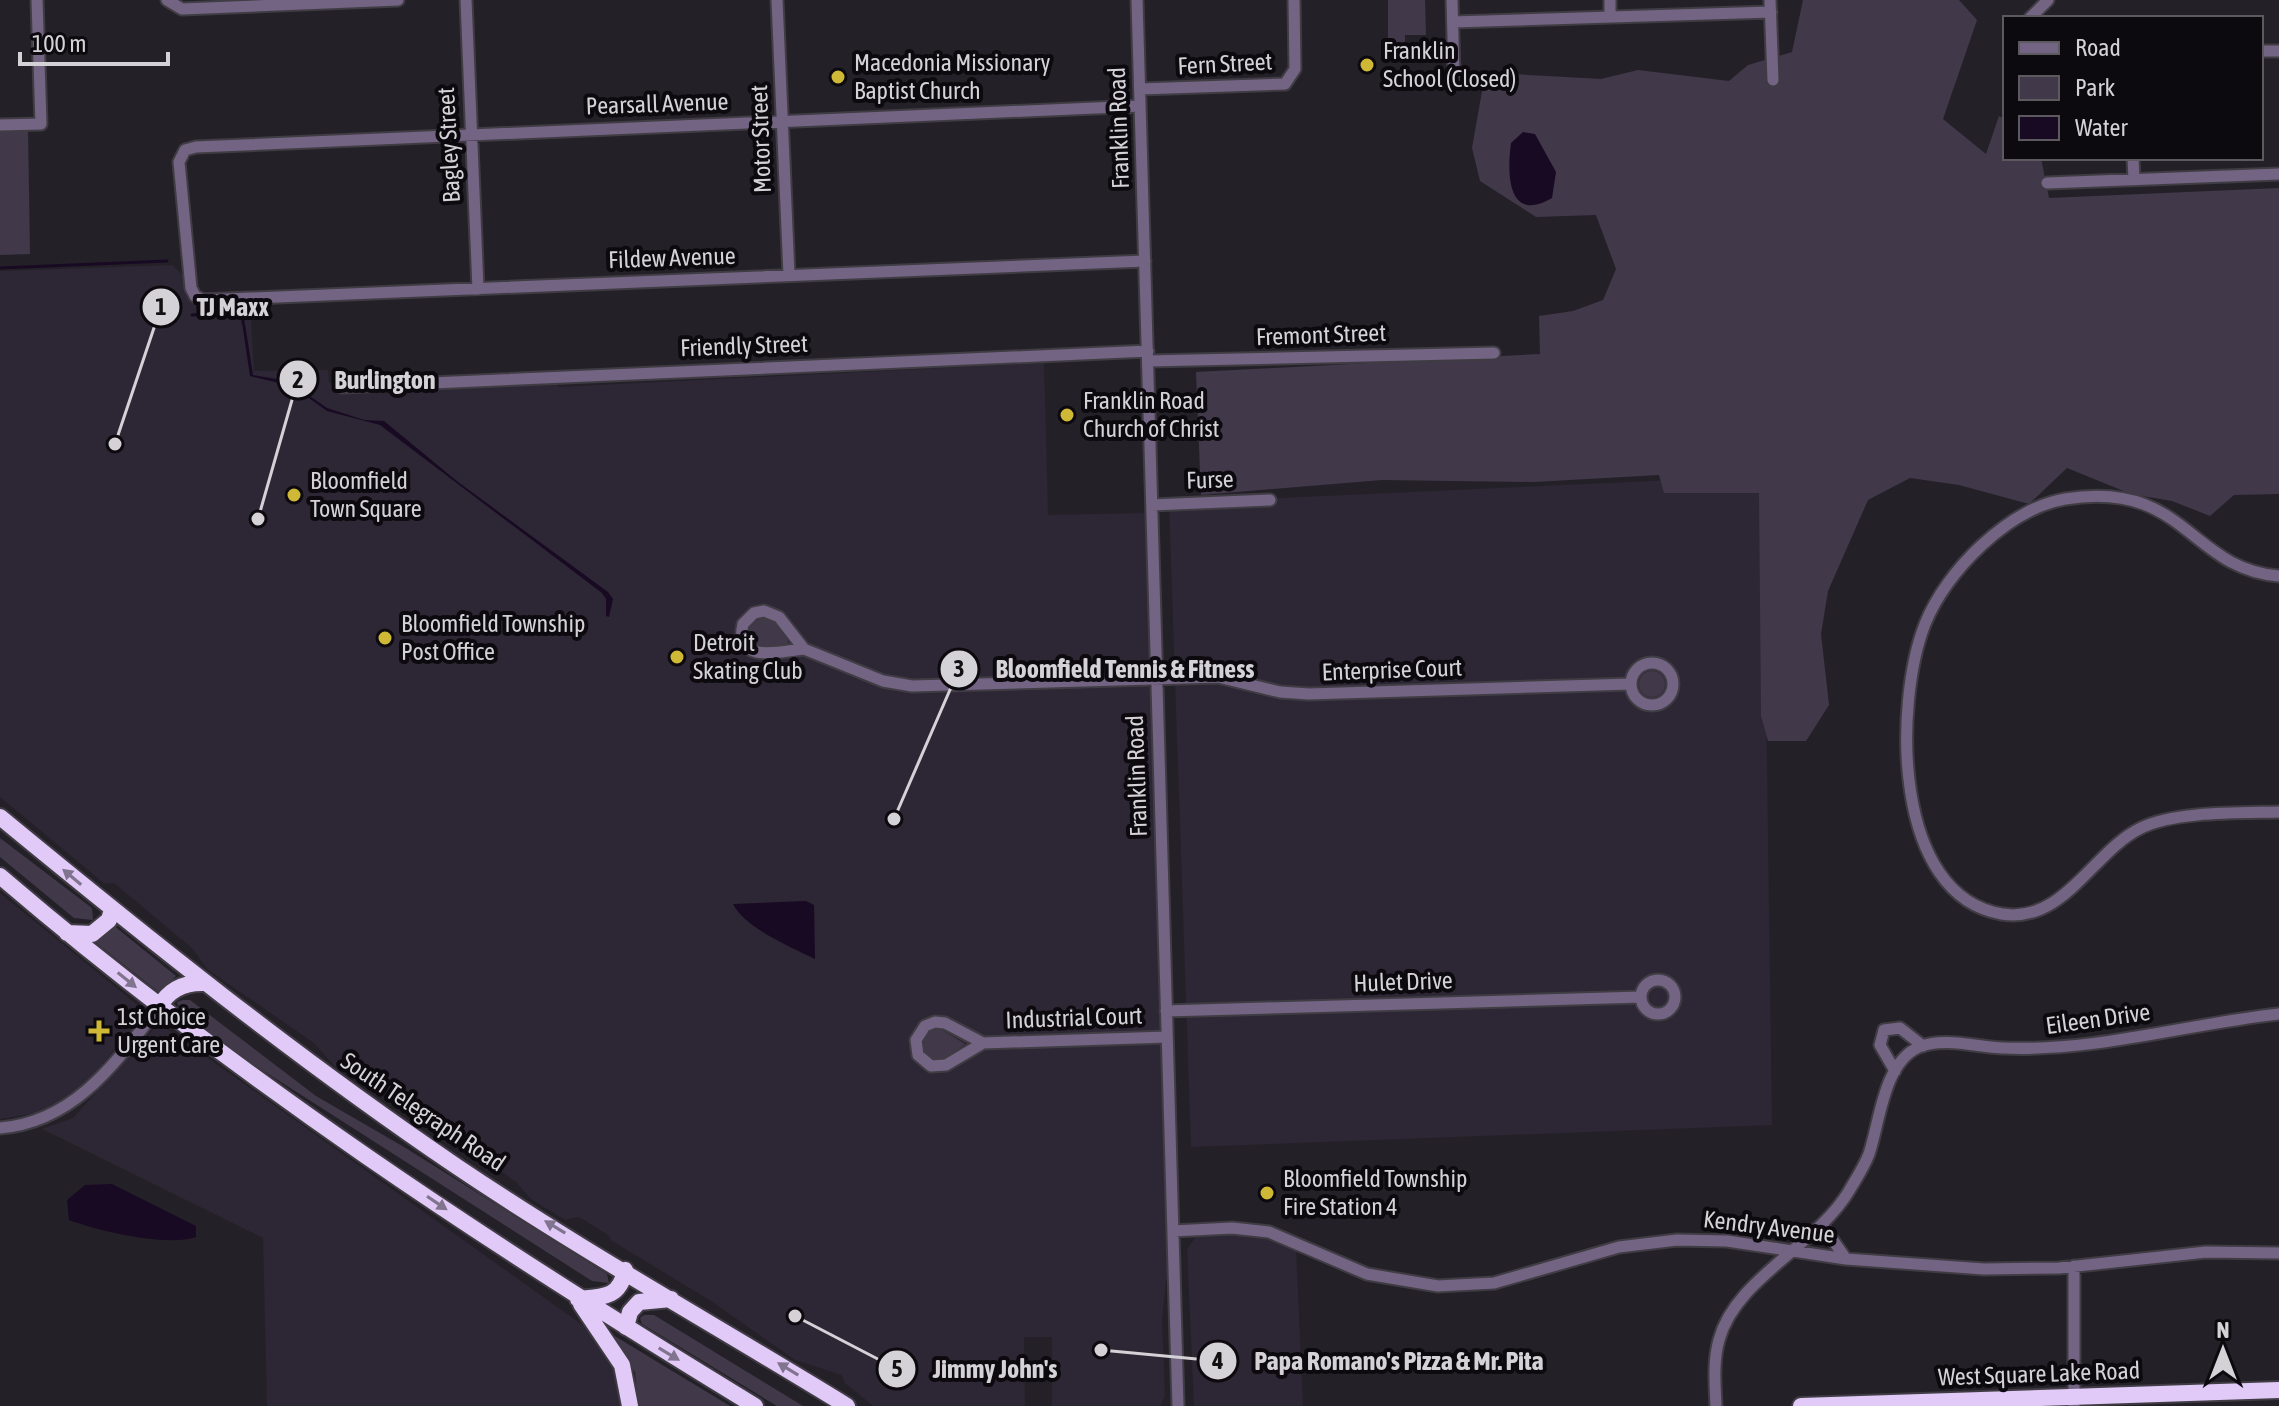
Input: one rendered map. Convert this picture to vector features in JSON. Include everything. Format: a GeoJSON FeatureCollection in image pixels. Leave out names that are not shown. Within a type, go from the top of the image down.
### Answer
{"type":"FeatureCollection","features":[{"type":"Feature","properties":{"kind":"highway","name":"South Telegraph Road"},"geometry":{"type":"LineString","coordinates":[[0,817],[205,983],[411,1135],[847,1406]]}},
{"type":"Feature","properties":{"kind":"highway"},"geometry":{"type":"LineString","coordinates":[[0,876],[159,1007],[290,1105],[578,1299],[755,1406]]}},
{"type":"Feature","properties":{"kind":"highway"},"geometry":{"type":"LineString","coordinates":[[66,933],[92,934],[109,920],[112,909]]}},
{"type":"Feature","properties":{"kind":"highway"},"geometry":{"type":"LineString","coordinates":[[159,1007],[164,998],[183,985],[205,983]]}},
{"type":"Feature","properties":{"kind":"highway"},"geometry":{"type":"LineString","coordinates":[[578,1299],[613,1294],[621,1286],[625,1270]]}},
{"type":"Feature","properties":{"kind":"highway"},"geometry":{"type":"LineString","coordinates":[[578,1299],[622,1365],[630,1406]]}},
{"type":"Feature","properties":{"kind":"highway"},"geometry":{"type":"LineString","coordinates":[[626,1327],[630,1312],[639,1302],[671,1299]]}},
{"type":"Feature","properties":{"kind":"highway","name":"West Square Lake Road"},"geometry":{"type":"LineString","coordinates":[[1801,1406],[2074,1401],[2279,1390]]}},
{"type":"Feature","properties":{"kind":"street"},"geometry":{"type":"LineString","coordinates":[[0,125],[41,124],[37,0]]}},
{"type":"Feature","properties":{"kind":"street"},"geometry":{"type":"LineString","coordinates":[[170,3],[398,0]]}},
{"type":"Feature","properties":{"kind":"street","name":"Bagley Street"},"geometry":{"type":"LineString","coordinates":[[466,0],[478,289]]}},
{"type":"Feature","properties":{"kind":"street","name":"Motor Street"},"geometry":{"type":"LineString","coordinates":[[777,0],[789,275]]}},
{"type":"Feature","properties":{"kind":"street","name":"Franklin Road"},"geometry":{"type":"LineString","coordinates":[[1137,0],[1178,1406]]}},
{"type":"Feature","properties":{"kind":"street","name":"Fern Street"},"geometry":{"type":"LineString","coordinates":[[1140,89],[1280,85],[1293,76],[1294,0]]}},
{"type":"Feature","properties":{"kind":"street"},"geometry":{"type":"LineString","coordinates":[[1452,0],[1454,76]]}},
{"type":"Feature","properties":{"kind":"street"},"geometry":{"type":"LineString","coordinates":[[1610,0],[1610,17]]}},
{"type":"Feature","properties":{"kind":"street"},"geometry":{"type":"LineString","coordinates":[[2032,16],[2048,0]]}},
{"type":"Feature","properties":{"kind":"street"},"geometry":{"type":"LineString","coordinates":[[1453,22],[1610,17],[1770,6],[1773,80]]}},
{"type":"Feature","properties":{"kind":"street","name":"Pearsall Avenue"},"geometry":{"type":"LineString","coordinates":[[200,299],[191,288],[180,156],[185,150],[196,147],[1140,106]]}},
{"type":"Feature","properties":{"kind":"street"},"geometry":{"type":"LineString","coordinates":[[2133,160],[2134,180]]}},
{"type":"Feature","properties":{"kind":"street"},"geometry":{"type":"LineString","coordinates":[[2047,183],[2279,174]]}},
{"type":"Feature","properties":{"kind":"street","name":"Fildew Avenue"},"geometry":{"type":"LineString","coordinates":[[200,299],[1145,261]]}},
{"type":"Feature","properties":{"kind":"street","name":"Fremont Street"},"geometry":{"type":"LineString","coordinates":[[1148,356],[1494,353]]}},
{"type":"Feature","properties":{"kind":"street","name":"Friendly Street"},"geometry":{"type":"LineString","coordinates":[[342,387],[1148,356]]}},
{"type":"Feature","properties":{"kind":"street"},"geometry":{"type":"LineString","coordinates":[[2279,576],[2237,565],[2171,516],[2144,502],[2117,496],[2085,497],[2042,506],[2009,525],[1959,572],[1931,611],[1921,636],[1911,683],[1907,737],[1910,784],[1918,823],[1931,857],[1946,881],[1967,901],[2007,915],[2034,912],[2055,902],[2123,839],[2147,825],[2172,819],[2279,812]]}},
{"type":"Feature","properties":{"kind":"street","name":"Furse"},"geometry":{"type":"LineString","coordinates":[[1152,505],[1270,500]]}},
{"type":"Feature","properties":{"kind":"street"},"geometry":{"type":"LineString","coordinates":[[759,611],[775,613],[804,649],[763,655],[752,652],[742,640],[743,624],[759,611]]}},
{"type":"Feature","properties":{"kind":"street","name":"Enterprise Court"},"geometry":{"type":"LineString","coordinates":[[804,649],[903,686],[1226,678],[1298,694],[1631,684]]}},
{"type":"Feature","properties":{"kind":"street","name":"Hulet Drive"},"geometry":{"type":"LineString","coordinates":[[1166,1011],[1641,997]]}},
{"type":"Feature","properties":{"kind":"street"},"geometry":{"type":"LineString","coordinates":[[0,1128],[39,1120],[73,1102],[110,1068],[159,1007]]}},
{"type":"Feature","properties":{"kind":"street","name":"Eileen Drive"},"geometry":{"type":"LineString","coordinates":[[1923,1046],[1941,1043],[2050,1049],[2279,1014]]}},
{"type":"Feature","properties":{"kind":"street","name":"Industrial Court"},"geometry":{"type":"LineString","coordinates":[[983,1043],[946,1065],[936,1067],[922,1060],[916,1045],[925,1026],[940,1022],[983,1043],[1167,1037]]}},
{"type":"Feature","properties":{"kind":"street"},"geometry":{"type":"LineString","coordinates":[[1716,1406],[1716,1359],[1725,1324],[1744,1297],[1823,1226],[1863,1167],[1895,1071],[1909,1053],[1923,1046],[1906,1030],[1892,1026],[1884,1030],[1880,1045],[1895,1071]]}},
{"type":"Feature","properties":{"kind":"street"},"geometry":{"type":"LineString","coordinates":[[1823,1226],[1846,1259]]}},
{"type":"Feature","properties":{"kind":"street","name":"Kendry Avenue"},"geometry":{"type":"LineString","coordinates":[[1173,1231],[1232,1228],[1269,1232],[1367,1274],[1438,1286],[1494,1283],[1650,1242],[1714,1240],[1846,1259],[1984,1269],[2074,1266],[2206,1252],[2279,1253]]}},
{"type":"Feature","properties":{"kind":"street"},"geometry":{"type":"LineString","coordinates":[[2074,1266],[2074,1401]]}},
{"type":"Feature","properties":{"kind":"shaded area"},"geometry":{"type":"Polygon","coordinates":[[[172,265],[202,292],[249,291],[254,371],[328,370],[329,383],[558,370],[558,387],[1044,363],[1048,515],[1148,513],[1173,1279],[1166,1280],[1162,1320],[1165,1396],[1160,1406],[1052,1406],[1052,1337],[1024,1337],[1025,1406],[873,1406],[844,1382],[842,1375],[795,1360],[711,1301],[612,1241],[608,1235],[579,1217],[565,1220],[531,1199],[516,1182],[371,1078],[336,1068],[314,1043],[207,969],[193,949],[114,883],[105,884],[0,797],[0,271],[172,265]]]}},
{"type":"Feature","properties":{"kind":"shaded area"},"geometry":{"type":"Polygon","coordinates":[[[1763,476],[1772,1125],[1191,1147],[1169,503],[1763,476]]]}},
{"type":"Feature","properties":{"kind":"shaded area"},"geometry":{"type":"Polygon","coordinates":[[[0,893],[146,1012],[93,1076],[67,1098],[37,1113],[0,1119],[0,893]]]}},
{"type":"Feature","properties":{"kind":"shaded area"},"geometry":{"type":"Polygon","coordinates":[[[159,1023],[584,1326],[610,1354],[622,1384],[622,1406],[267,1406],[263,1238],[42,1129],[73,1118],[159,1023]]]}},
{"type":"Feature","properties":{"kind":"shaded area"},"geometry":{"type":"Polygon","coordinates":[[[1209,1234],[1274,1238],[1296,1248],[1303,1406],[1194,1406],[1187,1249],[1196,1237],[1209,1234]]]}},
{"type":"Feature","properties":{"kind":"green space"},"geometry":{"type":"Polygon","coordinates":[[[1388,0],[1425,0],[1426,35],[1405,35],[1405,44],[1388,44],[1388,0]]]}},
{"type":"Feature","properties":{"kind":"green space"},"geometry":{"type":"Polygon","coordinates":[[[1803,0],[1959,0],[1977,20],[1943,119],[1986,154],[1999,116],[2003,118],[2003,160],[2041,160],[2049,198],[2279,188],[2279,494],[2234,495],[2210,516],[2172,501],[2131,494],[2067,468],[2029,504],[1959,485],[1910,478],[1868,500],[1828,591],[1821,634],[1829,705],[1806,741],[1768,741],[1761,716],[1759,493],[1664,493],[1659,475],[1534,482],[1382,480],[1201,495],[1196,372],[1540,354],[1539,316],[1573,311],[1603,300],[1616,269],[1596,215],[1536,217],[1480,181],[1472,148],[1484,80],[1512,74],[1601,79],[1638,70],[1729,81],[1748,65],[1792,52],[1803,0]]]}},
{"type":"Feature","properties":{"kind":"green space"},"geometry":{"type":"Polygon","coordinates":[[[28,130],[30,254],[0,255],[0,131],[28,130]]]}},
{"type":"Feature","properties":{"kind":"green space"},"geometry":{"type":"Polygon","coordinates":[[[765,616],[781,628],[788,645],[757,649],[750,643],[749,625],[765,616]]]}},
{"type":"Feature","properties":{"kind":"green space"},"geometry":{"type":"Polygon","coordinates":[[[1652,671],[1661,675],[1665,684],[1661,693],[1652,697],[1643,693],[1639,684],[1643,675],[1652,671]]]}},
{"type":"Feature","properties":{"kind":"green space"},"geometry":{"type":"Polygon","coordinates":[[[0,838],[92,908],[93,920],[74,918],[0,857],[0,838]]]}},
{"type":"Feature","properties":{"kind":"green space"},"geometry":{"type":"Polygon","coordinates":[[[113,925],[176,976],[160,993],[95,942],[113,925]]]}},
{"type":"Feature","properties":{"kind":"green space"},"geometry":{"type":"Polygon","coordinates":[[[190,1000],[316,1096],[404,1147],[607,1274],[609,1283],[592,1281],[231,1050],[180,1011],[177,1002],[190,1000]]]}},
{"type":"Feature","properties":{"kind":"green space"},"geometry":{"type":"Polygon","coordinates":[[[937,1027],[965,1044],[943,1060],[930,1059],[922,1045],[924,1036],[937,1027]]]}},
{"type":"Feature","properties":{"kind":"green space"},"geometry":{"type":"Polygon","coordinates":[[[654,1315],[803,1406],[777,1406],[642,1324],[640,1318],[654,1315]]]}},
{"type":"Feature","properties":{"kind":"green space"},"geometry":{"type":"Polygon","coordinates":[[[604,1330],[730,1406],[638,1406],[635,1372],[604,1330]]]}},
{"type":"Feature","properties":{"kind":"water"},"geometry":{"type":"Polygon","coordinates":[[[1523,132],[1535,134],[1556,172],[1552,198],[1537,204],[1526,205],[1518,200],[1510,180],[1511,143],[1523,132]]]}},
{"type":"Feature","properties":{"kind":"water"},"geometry":{"type":"Polygon","coordinates":[[[242,322],[245,324],[253,375],[288,381],[327,408],[364,420],[384,421],[458,482],[608,592],[613,599],[609,617],[606,616],[606,599],[602,593],[380,425],[327,411],[292,386],[250,376],[242,322]]]}},
{"type":"Feature","properties":{"kind":"water"},"geometry":{"type":"Polygon","coordinates":[[[806,901],[814,905],[815,959],[758,929],[733,904],[806,901]]]}},
{"type":"Feature","properties":{"kind":"water"},"geometry":{"type":"Polygon","coordinates":[[[112,1184],[196,1226],[196,1237],[183,1240],[151,1239],[114,1233],[69,1220],[67,1200],[85,1185],[112,1184]]]}},
{"type":"Feature","properties":{"kind":"waterway"},"geometry":{"type":"LineString","coordinates":[[0,268],[167,261]]}},
{"type":"Feature","properties":{"kind":"waterway"},"geometry":{"type":"LineString","coordinates":[[192,315],[243,312],[243,323]]}},
{"type":"Feature","properties":{"kind":"place","name":"Franklin School (Closed)"},"geometry":{"type":"Point","coordinates":[1367,65]}},
{"type":"Feature","properties":{"kind":"place","name":"Macedonia Missionary Baptist Church"},"geometry":{"type":"Point","coordinates":[838,77]}},
{"type":"Feature","properties":{"kind":"place","name":"Franklin Road Church of Christ"},"geometry":{"type":"Point","coordinates":[1067,415]}},
{"type":"Feature","properties":{"kind":"place","name":"TJ Maxx"},"geometry":{"type":"Point","coordinates":[115,444]}},
{"type":"Feature","properties":{"kind":"place","name":"Bloomfield Town Square"},"geometry":{"type":"Point","coordinates":[294,495]}},
{"type":"Feature","properties":{"kind":"place","name":"Burlington"},"geometry":{"type":"Point","coordinates":[258,519]}},
{"type":"Feature","properties":{"kind":"place","name":"Bloomfield Township Post Office"},"geometry":{"type":"Point","coordinates":[385,638]}},
{"type":"Feature","properties":{"kind":"place","name":"Detroit Skating Club"},"geometry":{"type":"Point","coordinates":[677,657]}},
{"type":"Feature","properties":{"kind":"place","name":"Bloomfield Tennis & Fitness"},"geometry":{"type":"Point","coordinates":[894,819]}},
{"type":"Feature","properties":{"kind":"place","name":"1st Choice Urgent Care"},"geometry":{"type":"Point","coordinates":[99,1031]}},
{"type":"Feature","properties":{"kind":"place","name":"Bloomfield Township Fire Station 4"},"geometry":{"type":"Point","coordinates":[1267,1193]}},
{"type":"Feature","properties":{"kind":"place","name":"Jimmy John's"},"geometry":{"type":"Point","coordinates":[795,1316]}},
{"type":"Feature","properties":{"kind":"place","name":"Papa Romano's Pizza & Mr. Pita"},"geometry":{"type":"Point","coordinates":[1101,1350]}}]}
